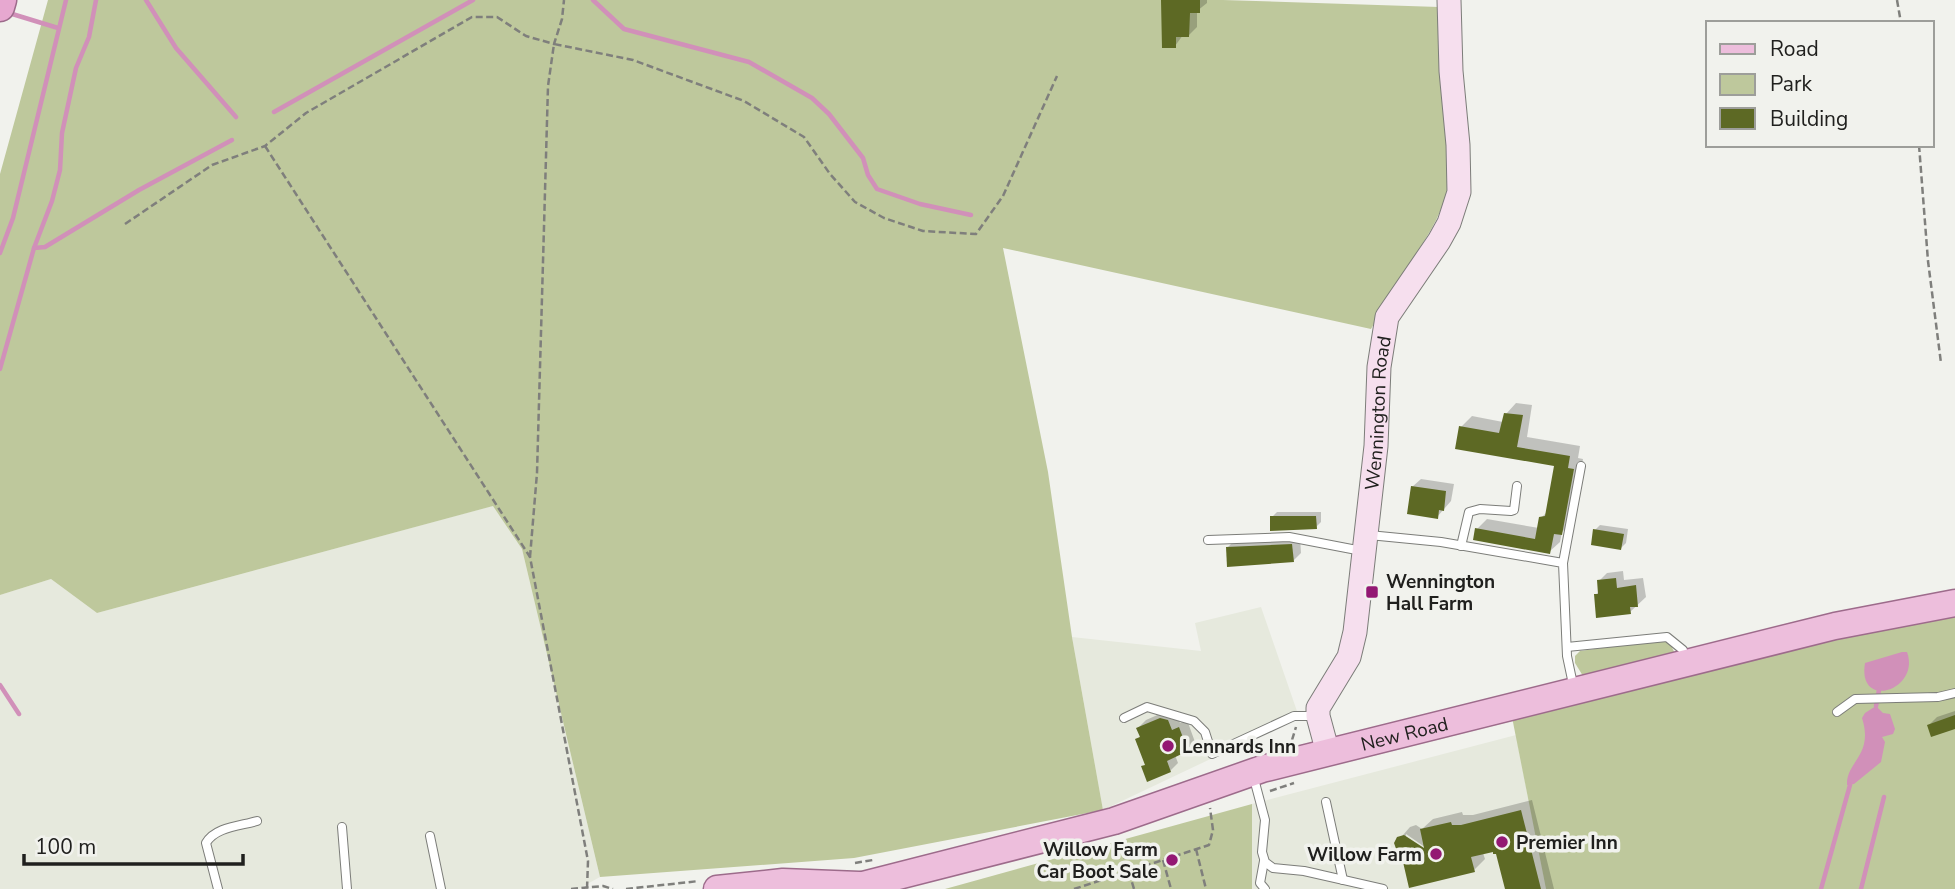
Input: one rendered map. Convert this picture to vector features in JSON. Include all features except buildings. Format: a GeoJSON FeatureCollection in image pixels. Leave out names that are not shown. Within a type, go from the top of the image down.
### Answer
{"type":"FeatureCollection","features":[{"type":"Feature","properties":{"kind":"highway"},"geometry":{"type":"LineString","coordinates":[[0,7],[2,0]]}},
{"type":"Feature","properties":{"kind":"main road","name":"Wennington Road"},"geometry":{"type":"LineString","coordinates":[[1309,717],[1340,675],[1349,657],[1355,632],[1376,446],[1378,367],[1387,317],[1439,241],[1456,207],[1459,192],[1449,0]]}},
{"type":"Feature","properties":{"kind":"main road","name":"New Road"},"geometry":{"type":"LineString","coordinates":[[711,885],[850,880],[1114,821],[1208,788],[1256,784],[1328,753],[1835,626],[1955,603]]}},
{"type":"Feature","properties":{"kind":"main road"},"geometry":{"type":"LineString","coordinates":[[1309,717],[1328,753]]}},
{"type":"Feature","properties":{"kind":"lane"},"geometry":{"type":"LineString","coordinates":[[1575,692],[1566,647],[1563,563],[1581,466]]}},
{"type":"Feature","properties":{"kind":"lane"},"geometry":{"type":"LineString","coordinates":[[1461,545],[1469,512],[1480,509],[1514,510],[1517,486]]}},
{"type":"Feature","properties":{"kind":"lane"},"geometry":{"type":"LineString","coordinates":[[1208,540],[1289,537],[1366,543],[1461,545],[1563,563]]}},
{"type":"Feature","properties":{"kind":"lane"},"geometry":{"type":"LineString","coordinates":[[1566,647],[1667,637],[1683,650],[1685,664]]}},
{"type":"Feature","properties":{"kind":"lane"},"geometry":{"type":"LineString","coordinates":[[1837,712],[1855,699],[1938,697],[1955,693]]}},
{"type":"Feature","properties":{"kind":"lane"},"geometry":{"type":"LineString","coordinates":[[1124,718],[1147,707],[1194,721],[1205,732],[1212,754],[1294,716],[1309,717]]}},
{"type":"Feature","properties":{"kind":"lane"},"geometry":{"type":"LineString","coordinates":[[1256,784],[1265,820],[1262,852],[1264,861],[1260,883],[1265,889]]}},
{"type":"Feature","properties":{"kind":"lane"},"geometry":{"type":"LineString","coordinates":[[1326,802],[1343,880]]}},
{"type":"Feature","properties":{"kind":"lane"},"geometry":{"type":"LineString","coordinates":[[218,889],[206,843],[210,836],[217,831],[257,821]]}},
{"type":"Feature","properties":{"kind":"lane"},"geometry":{"type":"LineString","coordinates":[[342,827],[346,889]]}},
{"type":"Feature","properties":{"kind":"lane"},"geometry":{"type":"LineString","coordinates":[[430,836],[441,889]]}},
{"type":"Feature","properties":{"kind":"lane"},"geometry":{"type":"LineString","coordinates":[[1264,861],[1273,868],[1304,871],[1383,889]]}},
{"type":"Feature","properties":{"kind":"path"},"geometry":{"type":"LineString","coordinates":[[564,0],[548,86],[537,473],[530,557],[588,861],[587,888]]}},
{"type":"Feature","properties":{"kind":"path"},"geometry":{"type":"LineString","coordinates":[[1897,0],[1901,21]]}},
{"type":"Feature","properties":{"kind":"path"},"geometry":{"type":"LineString","coordinates":[[125,224],[212,165],[265,146],[306,113],[472,17],[497,18],[526,36],[633,61],[744,101],[804,137],[830,174],[855,202],[884,218],[923,231],[975,234],[1003,196],[1058,76]]}},
{"type":"Feature","properties":{"kind":"path"},"geometry":{"type":"LineString","coordinates":[[265,146],[530,557]]}},
{"type":"Feature","properties":{"kind":"path"},"geometry":{"type":"LineString","coordinates":[[1919,147],[1928,261],[1941,363]]}},
{"type":"Feature","properties":{"kind":"path"},"geometry":{"type":"LineString","coordinates":[[1290,746],[1309,717]]}},
{"type":"Feature","properties":{"kind":"path"},"geometry":{"type":"LineString","coordinates":[[1256,784],[1300,782]]}},
{"type":"Feature","properties":{"kind":"path"},"geometry":{"type":"LineString","coordinates":[[1074,889],[1209,845],[1213,830],[1208,788]]}},
{"type":"Feature","properties":{"kind":"path"},"geometry":{"type":"LineString","coordinates":[[1114,821],[1134,889]]}},
{"type":"Feature","properties":{"kind":"path"},"geometry":{"type":"LineString","coordinates":[[1196,849],[1206,889]]}},
{"type":"Feature","properties":{"kind":"path"},"geometry":{"type":"LineString","coordinates":[[850,880],[883,858]]}},
{"type":"Feature","properties":{"kind":"path"},"geometry":{"type":"LineString","coordinates":[[1163,860],[1171,889]]}},
{"type":"Feature","properties":{"kind":"path"},"geometry":{"type":"LineString","coordinates":[[1097,881],[1100,889]]}},
{"type":"Feature","properties":{"kind":"path"},"geometry":{"type":"LineString","coordinates":[[680,882],[681,889]]}},
{"type":"Feature","properties":{"kind":"path"},"geometry":{"type":"LineString","coordinates":[[626,889],[680,882],[711,885]]}},
{"type":"Feature","properties":{"kind":"path"},"geometry":{"type":"LineString","coordinates":[[572,889],[603,886],[613,889]]}},
{"type":"Feature","properties":{"kind":"shaded area"},"geometry":{"type":"Polygon","coordinates":[[[496,505],[522,549],[600,877],[578,889],[0,889],[0,595],[51,579],[97,613],[496,505]]]}},
{"type":"Feature","properties":{"kind":"shaded area"},"geometry":{"type":"Polygon","coordinates":[[[1261,607],[1299,717],[1103,810],[1072,637],[1201,651],[1195,623],[1261,607]]]}},
{"type":"Feature","properties":{"kind":"shaded area"},"geometry":{"type":"Polygon","coordinates":[[[1907,652],[1909,665],[1898,685],[1878,691],[1870,687],[1865,678],[1865,663],[1907,652]]]}},
{"type":"Feature","properties":{"kind":"shaded area"},"geometry":{"type":"Polygon","coordinates":[[[1876,706],[1883,713],[1890,714],[1895,729],[1893,734],[1882,737],[1885,742],[1881,762],[1854,784],[1847,785],[1848,777],[1865,741],[1862,718],[1876,706]]]}},
{"type":"Feature","properties":{"kind":"shaded area"},"geometry":{"type":"Polygon","coordinates":[[[1516,735],[1546,889],[1252,889],[1252,804],[1516,735]]]}},
{"type":"Feature","properties":{"kind":"green space"},"geometry":{"type":"Polygon","coordinates":[[[48,0],[1223,0],[1439,7],[1450,177],[1437,219],[1371,329],[1003,248],[1048,472],[1072,637],[1103,810],[854,858],[600,877],[522,549],[493,506],[97,613],[51,579],[0,595],[0,174],[48,0]]]}},
{"type":"Feature","properties":{"kind":"green space"},"geometry":{"type":"Polygon","coordinates":[[[1955,603],[1955,889],[1546,889],[1510,707],[1955,603]]]}},
{"type":"Feature","properties":{"kind":"green space"},"geometry":{"type":"Polygon","coordinates":[[[1659,640],[1670,643],[1676,656],[1583,676],[1575,663],[1575,656],[1580,651],[1659,640]]]}},
{"type":"Feature","properties":{"kind":"green space"},"geometry":{"type":"Polygon","coordinates":[[[1252,804],[1252,889],[945,889],[1252,804]]]}},
{"type":"Feature","properties":{"kind":"waterway"},"geometry":{"type":"LineString","coordinates":[[0,253],[13,218],[66,0]]}},
{"type":"Feature","properties":{"kind":"waterway"},"geometry":{"type":"LineString","coordinates":[[0,369],[34,248],[52,201],[60,170],[62,133],[76,68],[89,37],[96,0]]}},
{"type":"Feature","properties":{"kind":"waterway"},"geometry":{"type":"LineString","coordinates":[[146,0],[176,48],[236,117]]}},
{"type":"Feature","properties":{"kind":"waterway"},"geometry":{"type":"LineString","coordinates":[[274,112],[473,0]]}},
{"type":"Feature","properties":{"kind":"waterway"},"geometry":{"type":"LineString","coordinates":[[593,0],[624,29],[749,62],[812,98],[829,114],[863,158],[868,175],[877,189],[920,204],[971,215]]}},
{"type":"Feature","properties":{"kind":"waterway"},"geometry":{"type":"LineString","coordinates":[[9,13],[58,28]]}},
{"type":"Feature","properties":{"kind":"waterway"},"geometry":{"type":"LineString","coordinates":[[34,248],[45,247],[139,190],[232,140]]}},
{"type":"Feature","properties":{"kind":"waterway"},"geometry":{"type":"LineString","coordinates":[[0,685],[19,714]]}},
{"type":"Feature","properties":{"kind":"waterway"},"geometry":{"type":"LineString","coordinates":[[1876,706],[1879,690]]}},
{"type":"Feature","properties":{"kind":"waterway"},"geometry":{"type":"LineString","coordinates":[[1821,889],[1850,785]]}},
{"type":"Feature","properties":{"kind":"waterway"},"geometry":{"type":"LineString","coordinates":[[1861,889],[1884,797]]}},
{"type":"Feature","properties":{"kind":"place","name":"Wennington Hall Farm"},"geometry":{"type":"Point","coordinates":[1372,592]}},
{"type":"Feature","properties":{"kind":"place","name":"Lennards Inn"},"geometry":{"type":"Point","coordinates":[1168,746]}},
{"type":"Feature","properties":{"kind":"place","name":"Premier Inn"},"geometry":{"type":"Point","coordinates":[1502,842]}},
{"type":"Feature","properties":{"kind":"place","name":"Willow Farm"},"geometry":{"type":"Point","coordinates":[1436,854]}},
{"type":"Feature","properties":{"kind":"place","name":"Willow Farm Car Boot Sale"},"geometry":{"type":"Point","coordinates":[1172,860]}}]}
